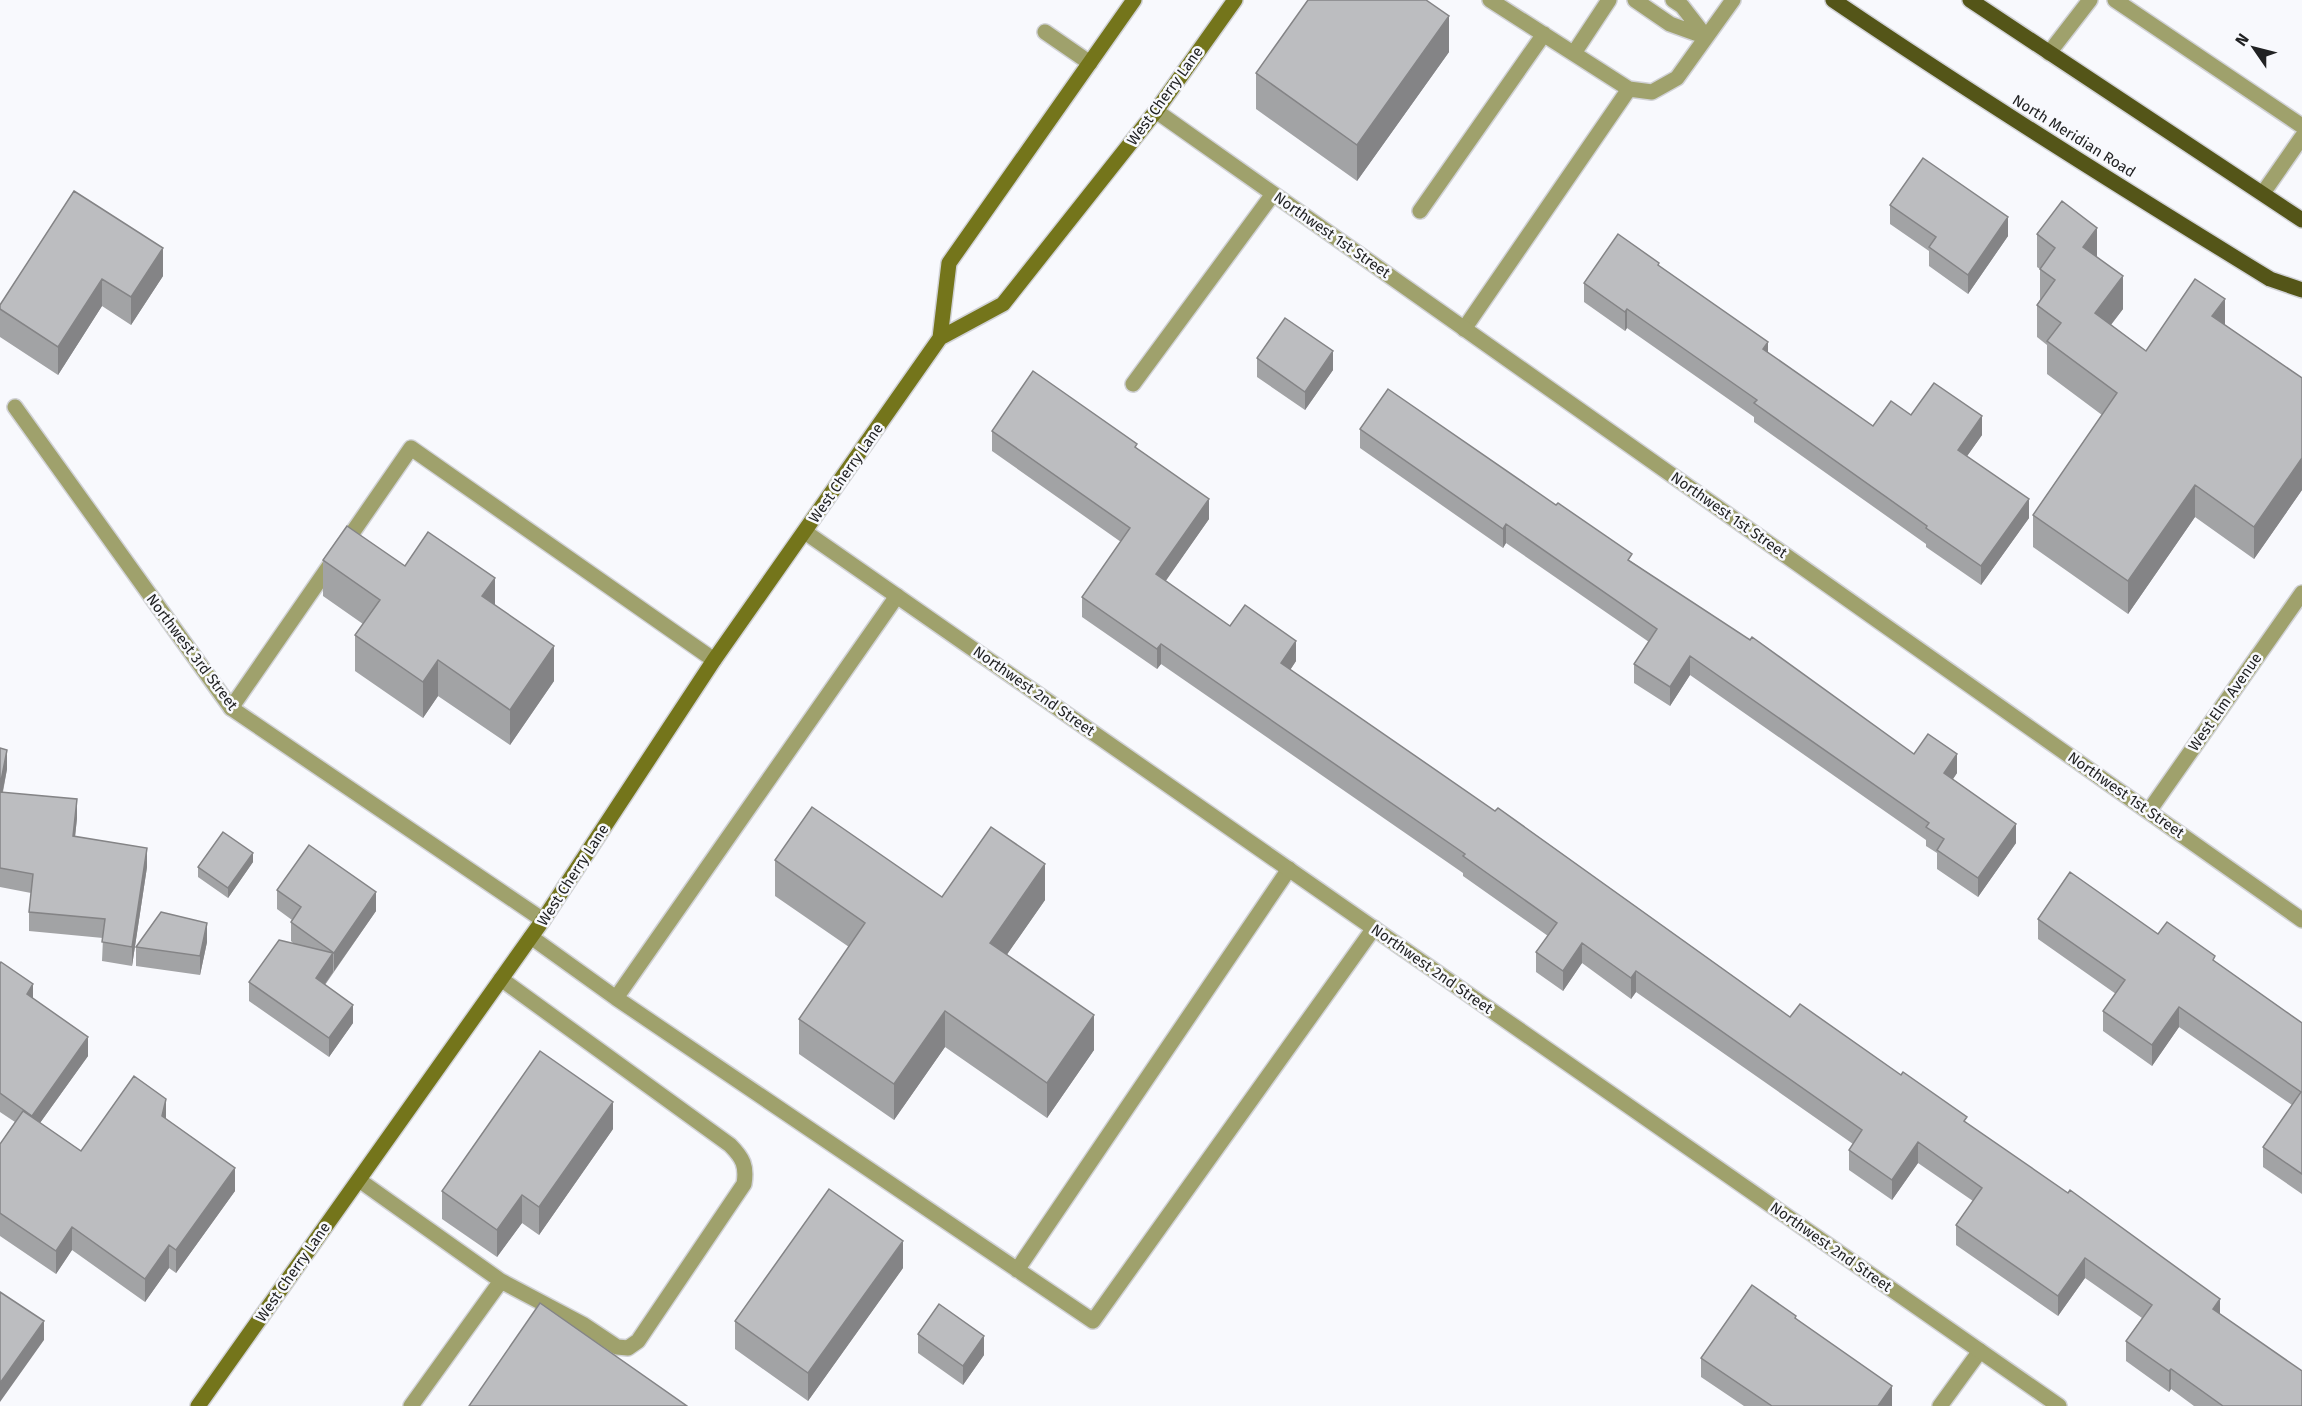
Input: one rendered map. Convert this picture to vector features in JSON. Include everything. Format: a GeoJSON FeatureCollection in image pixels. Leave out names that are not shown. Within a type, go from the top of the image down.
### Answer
{"type":"FeatureCollection","features":[{"type":"Feature","properties":{"kind":"main road","name":"West Cherry Lane"},"geometry":{"type":"LineString","coordinates":[[940,338],[949,263],[1134,0]]}},
{"type":"Feature","properties":{"kind":"main road","name":"West Cherry Lane"},"geometry":{"type":"LineString","coordinates":[[198,1406],[543,920],[714,660],[940,338],[1003,304],[1156,111],[1235,0]]}},
{"type":"Feature","properties":{"kind":"main road","name":"North Meridian Road"},"geometry":{"type":"LineString","coordinates":[[1833,0],[1943,75],[2112,182],[2270,279],[2302,290]]}},
{"type":"Feature","properties":{"kind":"main road"},"geometry":{"type":"LineString","coordinates":[[1970,0],[2302,220]]}},
{"type":"Feature","properties":{"kind":"street"},"geometry":{"type":"LineString","coordinates":[[1490,0],[1629,88],[1652,92],[1677,78],[1733,0]]}},
{"type":"Feature","properties":{"kind":"street"},"geometry":{"type":"LineString","coordinates":[[1574,53],[1610,0]]}},
{"type":"Feature","properties":{"kind":"street"},"geometry":{"type":"LineString","coordinates":[[1635,0],[1670,24],[1706,37]]}},
{"type":"Feature","properties":{"kind":"street"},"geometry":{"type":"LineString","coordinates":[[1673,0],[1682,6],[1706,37]]}},
{"type":"Feature","properties":{"kind":"street"},"geometry":{"type":"LineString","coordinates":[[2049,53],[2090,0]]}},
{"type":"Feature","properties":{"kind":"street"},"geometry":{"type":"LineString","coordinates":[[2115,0],[2302,126]]}},
{"type":"Feature","properties":{"kind":"street"},"geometry":{"type":"LineString","coordinates":[[1045,32],[1090,63]]}},
{"type":"Feature","properties":{"kind":"street"},"geometry":{"type":"LineString","coordinates":[[1420,211],[1544,34]]}},
{"type":"Feature","properties":{"kind":"street"},"geometry":{"type":"LineString","coordinates":[[1464,329],[1629,88]]}},
{"type":"Feature","properties":{"kind":"street","name":"Northwest 1st Street"},"geometry":{"type":"LineString","coordinates":[[1156,111],[2302,920]]}},
{"type":"Feature","properties":{"kind":"street"},"geometry":{"type":"LineString","coordinates":[[2263,193],[2302,137]]}},
{"type":"Feature","properties":{"kind":"street"},"geometry":{"type":"LineString","coordinates":[[1133,384],[1273,194]]}},
{"type":"Feature","properties":{"kind":"street","name":"Northwest 3rd Street"},"geometry":{"type":"LineString","coordinates":[[15,407],[231,708],[543,920]]}},
{"type":"Feature","properties":{"kind":"street"},"geometry":{"type":"LineString","coordinates":[[231,708],[411,448],[714,660]]}},
{"type":"Feature","properties":{"kind":"street","name":"Northwest 2nd Street"},"geometry":{"type":"LineString","coordinates":[[805,532],[2059,1406]]}},
{"type":"Feature","properties":{"kind":"street","name":"West Elm Avenue"},"geometry":{"type":"LineString","coordinates":[[2149,811],[2302,593]]}},
{"type":"Feature","properties":{"kind":"street"},"geometry":{"type":"LineString","coordinates":[[616,998],[897,596]]}},
{"type":"Feature","properties":{"kind":"street"},"geometry":{"type":"LineString","coordinates":[[1017,1270],[1289,869]]}},
{"type":"Feature","properties":{"kind":"street"},"geometry":{"type":"LineString","coordinates":[[531,937],[616,998],[1093,1321],[1374,928]]}},
{"type":"Feature","properties":{"kind":"street"},"geometry":{"type":"LineString","coordinates":[[359,1180],[501,1281],[584,1325],[617,1347],[628,1348],[638,1341],[744,1184],[746,1172],[743,1158],[730,1145],[501,979]]}},
{"type":"Feature","properties":{"kind":"street"},"geometry":{"type":"LineString","coordinates":[[411,1406],[501,1281]]}},
{"type":"Feature","properties":{"kind":"street"},"geometry":{"type":"LineString","coordinates":[[1940,1406],[1980,1351]]}},
{"type":"Feature","properties":{"kind":"building"},"geometry":{"type":"Polygon","coordinates":[[[1308,0],[1426,0],[1449,16],[1357,145],[1256,73],[1308,0]]]}},
{"type":"Feature","properties":{"kind":"building"},"geometry":{"type":"Polygon","coordinates":[[[1923,158],[2008,217],[1968,275],[1929,247],[1936,237],[1890,205],[1923,158]]]}},
{"type":"Feature","properties":{"kind":"building"},"geometry":{"type":"Polygon","coordinates":[[[74,191],[163,248],[131,297],[102,279],[58,347],[0,309],[0,305],[74,191]]]}},
{"type":"Feature","properties":{"kind":"building"},"geometry":{"type":"Polygon","coordinates":[[[2062,201],[2097,228],[2083,247],[2123,276],[2095,313],[2146,351],[2195,279],[2225,299],[2212,316],[2302,378],[2302,458],[2254,527],[2195,485],[2128,581],[2033,515],[2117,393],[2047,341],[2061,323],[2037,305],[2055,280],[2040,269],[2055,248],[2037,234],[2062,201]]]}},
{"type":"Feature","properties":{"kind":"building"},"geometry":{"type":"Polygon","coordinates":[[[1618,234],[1768,342],[1763,349],[1873,426],[1891,401],[1911,415],[1934,383],[1982,416],[1958,450],[2029,499],[1981,566],[1754,403],[1757,400],[1627,309],[1625,312],[1584,283],[1618,234]]]}},
{"type":"Feature","properties":{"kind":"building"},"geometry":{"type":"Polygon","coordinates":[[[1285,318],[1333,351],[1305,392],[1257,358],[1285,318]]]}},
{"type":"Feature","properties":{"kind":"building"},"geometry":{"type":"Polygon","coordinates":[[[1033,371],[1137,444],[1135,447],[1209,499],[1156,574],[1230,626],[1245,605],[1296,641],[1281,663],[1495,811],[1498,808],[1790,1017],[1800,1004],[1901,1075],[1903,1072],[1967,1117],[1964,1121],[2068,1193],[2070,1190],[2220,1299],[2213,1309],[2302,1371],[2302,1406],[2223,1406],[2126,1341],[2152,1305],[2085,1258],[2058,1296],[1956,1225],[1982,1188],[1918,1142],[1892,1180],[1849,1150],[1862,1130],[1636,971],[1631,978],[1582,943],[1563,971],[1536,952],[1557,923],[1463,856],[1465,854],[1161,644],[1157,649],[1082,597],[1130,528],[992,431],[1033,371]]]}},
{"type":"Feature","properties":{"kind":"building"},"geometry":{"type":"Polygon","coordinates":[[[1388,389],[1556,505],[1558,503],[1632,554],[1628,560],[1750,640],[1752,637],[1914,754],[1928,734],[1957,754],[1944,773],[2016,824],[1978,878],[1937,850],[1944,839],[1926,827],[1929,823],[1690,656],[1670,687],[1634,664],[1657,629],[1506,524],[1503,529],[1360,429],[1388,389]]]}},
{"type":"Feature","properties":{"kind":"building"},"geometry":{"type":"Polygon","coordinates":[[[347,526],[405,566],[428,532],[495,578],[482,596],[554,646],[510,710],[438,660],[423,682],[355,635],[380,600],[323,560],[347,526]]]}},
{"type":"Feature","properties":{"kind":"building"},"geometry":{"type":"Polygon","coordinates":[[[0,748],[7,750],[0,786],[0,748]]]}},
{"type":"Feature","properties":{"kind":"building"},"geometry":{"type":"Polygon","coordinates":[[[0,792],[77,799],[73,836],[147,848],[132,947],[102,942],[105,919],[29,912],[33,874],[0,868],[0,792]]]}},
{"type":"Feature","properties":{"kind":"building"},"geometry":{"type":"Polygon","coordinates":[[[812,807],[942,897],[991,827],[1045,864],[990,943],[1094,1015],[1047,1083],[945,1011],[894,1084],[799,1019],[865,923],[775,860],[812,807]]]}},
{"type":"Feature","properties":{"kind":"building"},"geometry":{"type":"Polygon","coordinates":[[[223,832],[253,853],[228,888],[198,867],[223,832]]]}},
{"type":"Feature","properties":{"kind":"building"},"geometry":{"type":"Polygon","coordinates":[[[309,845],[376,892],[334,953],[291,922],[301,907],[277,890],[309,845]]]}},
{"type":"Feature","properties":{"kind":"building"},"geometry":{"type":"Polygon","coordinates":[[[2070,872],[2158,934],[2167,922],[2215,956],[2213,960],[2302,1023],[2302,1174],[2263,1147],[2301,1092],[2179,1007],[2152,1045],[2103,1011],[2125,980],[2038,919],[2070,872]]]}},
{"type":"Feature","properties":{"kind":"building"},"geometry":{"type":"Polygon","coordinates":[[[161,912],[207,923],[200,956],[136,947],[161,912]]]}},
{"type":"Feature","properties":{"kind":"building"},"geometry":{"type":"Polygon","coordinates":[[[279,940],[333,953],[316,978],[353,1005],[329,1038],[249,982],[279,940]]]}},
{"type":"Feature","properties":{"kind":"building"},"geometry":{"type":"Polygon","coordinates":[[[1,962],[33,984],[27,994],[88,1037],[32,1116],[0,1093],[1,962]]]}},
{"type":"Feature","properties":{"kind":"building"},"geometry":{"type":"Polygon","coordinates":[[[540,1051],[613,1102],[539,1207],[522,1195],[497,1230],[442,1191],[540,1051]]]}},
{"type":"Feature","properties":{"kind":"building"},"geometry":{"type":"Polygon","coordinates":[[[134,1076],[166,1099],[162,1116],[235,1168],[176,1250],[169,1245],[145,1279],[72,1227],[56,1251],[0,1213],[0,1144],[23,1111],[81,1151],[134,1076]]]}},
{"type":"Feature","properties":{"kind":"building"},"geometry":{"type":"Polygon","coordinates":[[[829,1189],[903,1241],[808,1373],[735,1321],[829,1189]]]}},
{"type":"Feature","properties":{"kind":"building"},"geometry":{"type":"Polygon","coordinates":[[[1752,1285],[1892,1386],[1878,1406],[1772,1406],[1701,1358],[1752,1285]]]}},
{"type":"Feature","properties":{"kind":"building"},"geometry":{"type":"Polygon","coordinates":[[[0,1292],[44,1321],[0,1383],[0,1292]]]}},
{"type":"Feature","properties":{"kind":"building"},"geometry":{"type":"Polygon","coordinates":[[[540,1303],[687,1406],[469,1406],[540,1303]]]}},
{"type":"Feature","properties":{"kind":"building"},"geometry":{"type":"Polygon","coordinates":[[[939,1304],[984,1336],[963,1366],[918,1334],[939,1304]]]}}]}
